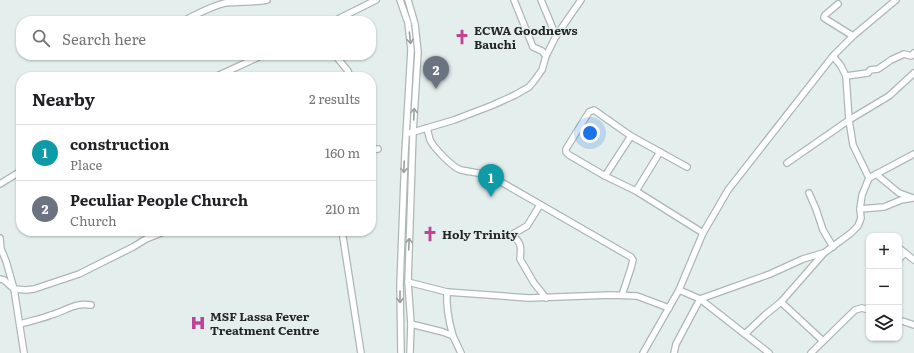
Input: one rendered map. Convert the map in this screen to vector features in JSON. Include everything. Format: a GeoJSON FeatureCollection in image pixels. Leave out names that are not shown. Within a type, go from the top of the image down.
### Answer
{"type":"FeatureCollection","features":[{"type":"Feature","properties":{"kind":"street"},"geometry":{"type":"LineString","coordinates":[[194,16],[219,5],[267,0]]}},
{"type":"Feature","properties":{"kind":"street"},"geometry":{"type":"LineString","coordinates":[[343,16],[373,0]]}},
{"type":"Feature","properties":{"kind":"street"},"geometry":{"type":"LineString","coordinates":[[400,0],[408,23],[410,42],[400,285],[401,353]]}},
{"type":"Feature","properties":{"kind":"street"},"geometry":{"type":"LineString","coordinates":[[408,0],[415,24],[418,52],[413,133],[408,282],[411,324],[410,353]]}},
{"type":"Feature","properties":{"kind":"street"},"geometry":{"type":"LineString","coordinates":[[514,0],[533,47],[542,50],[546,56]]}},
{"type":"Feature","properties":{"kind":"street"},"geometry":{"type":"LineString","coordinates":[[541,0],[556,36]]}},
{"type":"Feature","properties":{"kind":"street"},"geometry":{"type":"LineString","coordinates":[[406,134],[454,120],[515,95],[529,87],[542,70],[546,56],[556,36],[581,0]]}},
{"type":"Feature","properties":{"kind":"street"},"geometry":{"type":"LineString","coordinates":[[644,353],[679,290],[703,234],[728,190],[833,56],[853,36],[893,1]]}},
{"type":"Feature","properties":{"kind":"street"},"geometry":{"type":"LineString","coordinates":[[838,4],[825,15],[824,18],[853,36]]}},
{"type":"Feature","properties":{"kind":"street"},"geometry":{"type":"LineString","coordinates":[[846,76],[868,73],[870,70],[878,69],[891,60],[904,54],[911,56],[914,53]]}},
{"type":"Feature","properties":{"kind":"street"},"geometry":{"type":"LineString","coordinates":[[833,56],[841,66],[846,76],[849,120],[853,145],[869,178]]}},
{"type":"Feature","properties":{"kind":"street"},"geometry":{"type":"LineString","coordinates":[[226,72],[252,60]]}},
{"type":"Feature","properties":{"kind":"street"},"geometry":{"type":"LineString","coordinates":[[339,60],[348,72]]}},
{"type":"Feature","properties":{"kind":"street"},"geometry":{"type":"LineString","coordinates":[[787,163],[849,120],[889,96],[914,73]]}},
{"type":"Feature","properties":{"kind":"street"},"geometry":{"type":"LineString","coordinates":[[687,167],[631,136],[594,110],[589,112],[566,149],[566,152],[569,155],[605,176],[636,191],[703,234]]}},
{"type":"Feature","properties":{"kind":"street"},"geometry":{"type":"LineString","coordinates":[[427,128],[430,140],[436,149],[456,168],[489,175],[631,257],[633,260],[622,295]]}},
{"type":"Feature","properties":{"kind":"street"},"geometry":{"type":"LineString","coordinates":[[605,176],[631,136]]}},
{"type":"Feature","properties":{"kind":"street"},"geometry":{"type":"LineString","coordinates":[[636,191],[660,152]]}},
{"type":"Feature","properties":{"kind":"street"},"geometry":{"type":"LineString","coordinates":[[745,334],[781,302],[824,253],[858,226],[861,218],[860,209],[862,196],[869,178],[914,154]]}},
{"type":"Feature","properties":{"kind":"street"},"geometry":{"type":"LineString","coordinates":[[0,184],[16,174]]}},
{"type":"Feature","properties":{"kind":"street"},"geometry":{"type":"LineString","coordinates":[[876,174],[899,193],[913,199]]}},
{"type":"Feature","properties":{"kind":"street"},"geometry":{"type":"LineString","coordinates":[[809,193],[823,230],[833,247]]}},
{"type":"Feature","properties":{"kind":"street"},"geometry":{"type":"LineString","coordinates":[[860,209],[884,207],[901,200],[913,199]]}},
{"type":"Feature","properties":{"kind":"street"},"geometry":{"type":"LineString","coordinates":[[540,205],[527,226],[512,236],[516,239],[522,249],[520,259],[534,283],[546,298]]}},
{"type":"Feature","properties":{"kind":"street"},"geometry":{"type":"LineString","coordinates":[[0,279],[4,280],[14,289],[29,290],[79,274],[154,236]]}},
{"type":"Feature","properties":{"kind":"street"},"geometry":{"type":"LineString","coordinates":[[343,236],[362,353]]}},
{"type":"Feature","properties":{"kind":"street"},"geometry":{"type":"LineString","coordinates":[[0,238],[1,249],[6,260],[14,289],[24,353]]}},
{"type":"Feature","properties":{"kind":"street"},"geometry":{"type":"LineString","coordinates":[[902,250],[914,260]]}},
{"type":"Feature","properties":{"kind":"street"},"geometry":{"type":"LineString","coordinates":[[674,353],[676,344],[700,299],[770,274],[803,259],[824,253]]}},
{"type":"Feature","properties":{"kind":"street"},"geometry":{"type":"LineString","coordinates":[[902,256],[905,253]]}},
{"type":"Feature","properties":{"kind":"street"},"geometry":{"type":"LineString","coordinates":[[408,282],[447,292],[529,298],[622,295],[637,296],[669,308]]}},
{"type":"Feature","properties":{"kind":"street"},"geometry":{"type":"LineString","coordinates":[[679,290],[700,299],[769,353]]}},
{"type":"Feature","properties":{"kind":"street"},"geometry":{"type":"LineString","coordinates":[[447,292],[452,336],[461,353]]}},
{"type":"Feature","properties":{"kind":"street"},"geometry":{"type":"LineString","coordinates":[[781,302],[823,341]]}},
{"type":"Feature","properties":{"kind":"street"},"geometry":{"type":"LineString","coordinates":[[20,324],[53,315],[75,305],[91,305]]}},
{"type":"Feature","properties":{"kind":"street"},"geometry":{"type":"LineString","coordinates":[[811,353],[855,310],[862,308],[866,309]]}},
{"type":"Feature","properties":{"kind":"street"},"geometry":{"type":"LineString","coordinates":[[902,321],[914,325]]}},
{"type":"Feature","properties":{"kind":"street"},"geometry":{"type":"LineString","coordinates":[[411,324],[443,332],[452,336]]}},
{"type":"Feature","properties":{"kind":"place","name":"ECWA Goodnews Bauchi"},"geometry":{"type":"Point","coordinates":[462,37]}},
{"type":"Feature","properties":{"kind":"place","name":"Peculiar People Church"},"geometry":{"type":"Point","coordinates":[436,89]}},
{"type":"Feature","properties":{"kind":"place","name":"construction"},"geometry":{"type":"Point","coordinates":[491,197]}},
{"type":"Feature","properties":{"kind":"place","name":"Holy Trinity"},"geometry":{"type":"Point","coordinates":[430,234]}},
{"type":"Feature","properties":{"kind":"place","name":"MSF Lassa Fever Treatment Centre"},"geometry":{"type":"Point","coordinates":[198,323]}}]}
